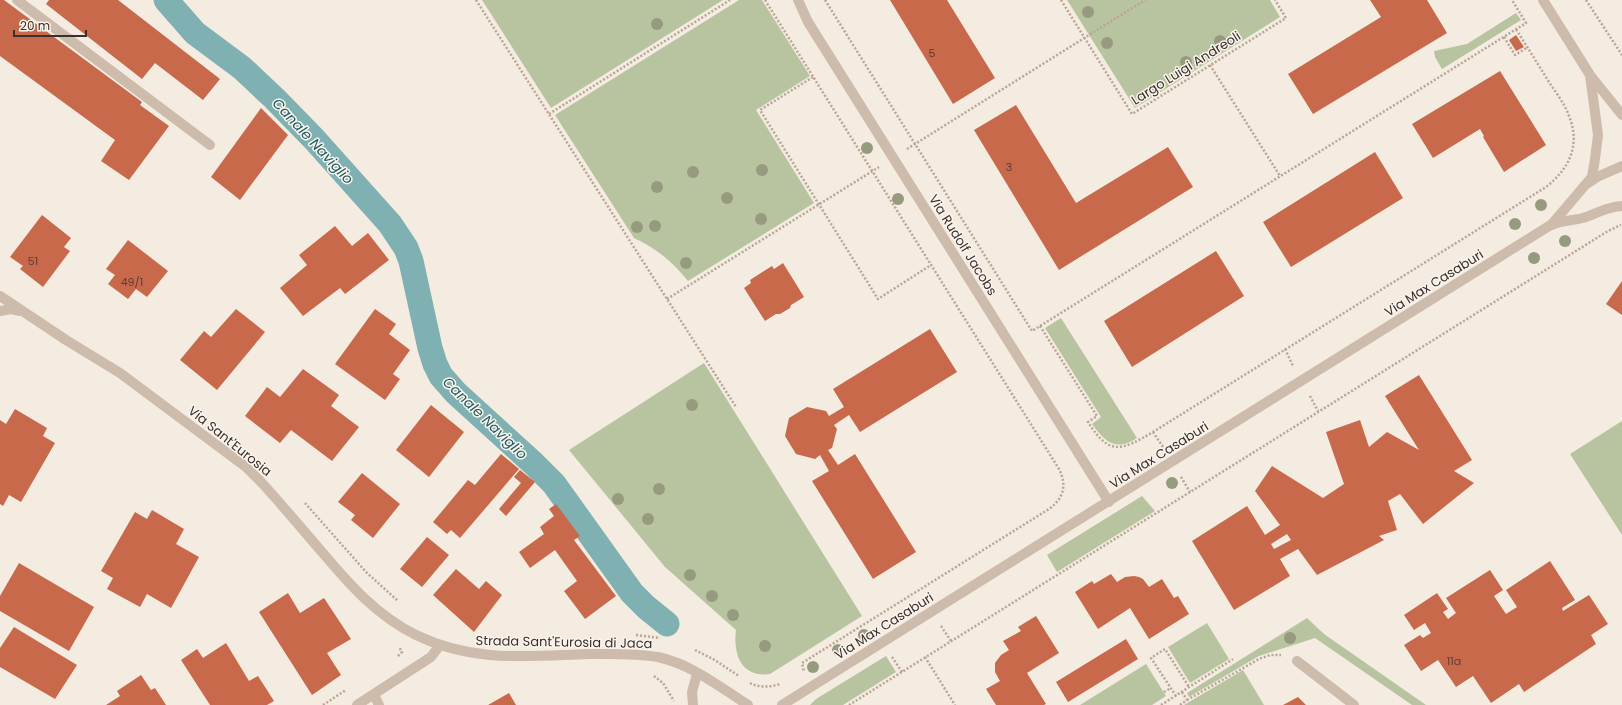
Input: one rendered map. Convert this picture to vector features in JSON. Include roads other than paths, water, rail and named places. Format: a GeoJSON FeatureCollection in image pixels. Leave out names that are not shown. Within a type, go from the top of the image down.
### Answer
{"type":"FeatureCollection","features":[{"type":"Feature","properties":{"kind":"street"},"geometry":{"type":"LineString","coordinates":[[17,0],[210,146]]}},
{"type":"Feature","properties":{"kind":"street","name":"Via Rudolf Jacobs"},"geometry":{"type":"LineString","coordinates":[[798,0],[808,22],[1109,502]]}},
{"type":"Feature","properties":{"kind":"street"},"geometry":{"type":"LineString","coordinates":[[1543,0],[1590,75],[1622,115]]}},
{"type":"Feature","properties":{"kind":"street","name":"Via Max Casaburi"},"geometry":{"type":"LineString","coordinates":[[1549,226],[1592,176],[1598,135],[1590,75]]}},
{"type":"Feature","properties":{"kind":"street","name":"Via Max Casaburi"},"geometry":{"type":"LineString","coordinates":[[1586,184],[1622,166]]}},
{"type":"Feature","properties":{"kind":"street","name":"Via Max Casaburi"},"geometry":{"type":"LineString","coordinates":[[782,705],[1549,226],[1558,222],[1583,218],[1620,205]]}},
{"type":"Feature","properties":{"kind":"street","name":"Via Sant'Eurosia"},"geometry":{"type":"LineString","coordinates":[[0,296],[120,373],[246,467],[266,487],[359,594],[396,623],[416,635],[440,645]]}},
{"type":"Feature","properties":{"kind":"street"},"geometry":{"type":"LineString","coordinates":[[0,312],[17,310],[28,314]]}},
{"type":"Feature","properties":{"kind":"street"},"geometry":{"type":"LineString","coordinates":[[357,705],[431,657],[440,645]]}},
{"type":"Feature","properties":{"kind":"street","name":"Strada Sant'Eurosia di Jaca"},"geometry":{"type":"LineString","coordinates":[[440,645],[463,652],[494,656],[605,654],[650,656],[669,660],[698,674],[748,705]]}},
{"type":"Feature","properties":{"kind":"street"},"geometry":{"type":"LineString","coordinates":[[1297,661],[1354,705]]}},
{"type":"Feature","properties":{"kind":"street"},"geometry":{"type":"LineString","coordinates":[[693,705],[692,692],[698,674]]}},
{"type":"Feature","properties":{"kind":"street"},"geometry":{"type":"LineString","coordinates":[[374,694],[379,705]]}},
{"type":"Feature","properties":{"kind":"waterway","name":"Canale Naviglio"},"geometry":{"type":"LineString","coordinates":[[166,0],[195,33],[242,68],[275,99],[314,139],[390,224],[406,248],[411,261],[430,348],[441,376],[456,393],[554,484],[632,593],[667,624]]}}]}
